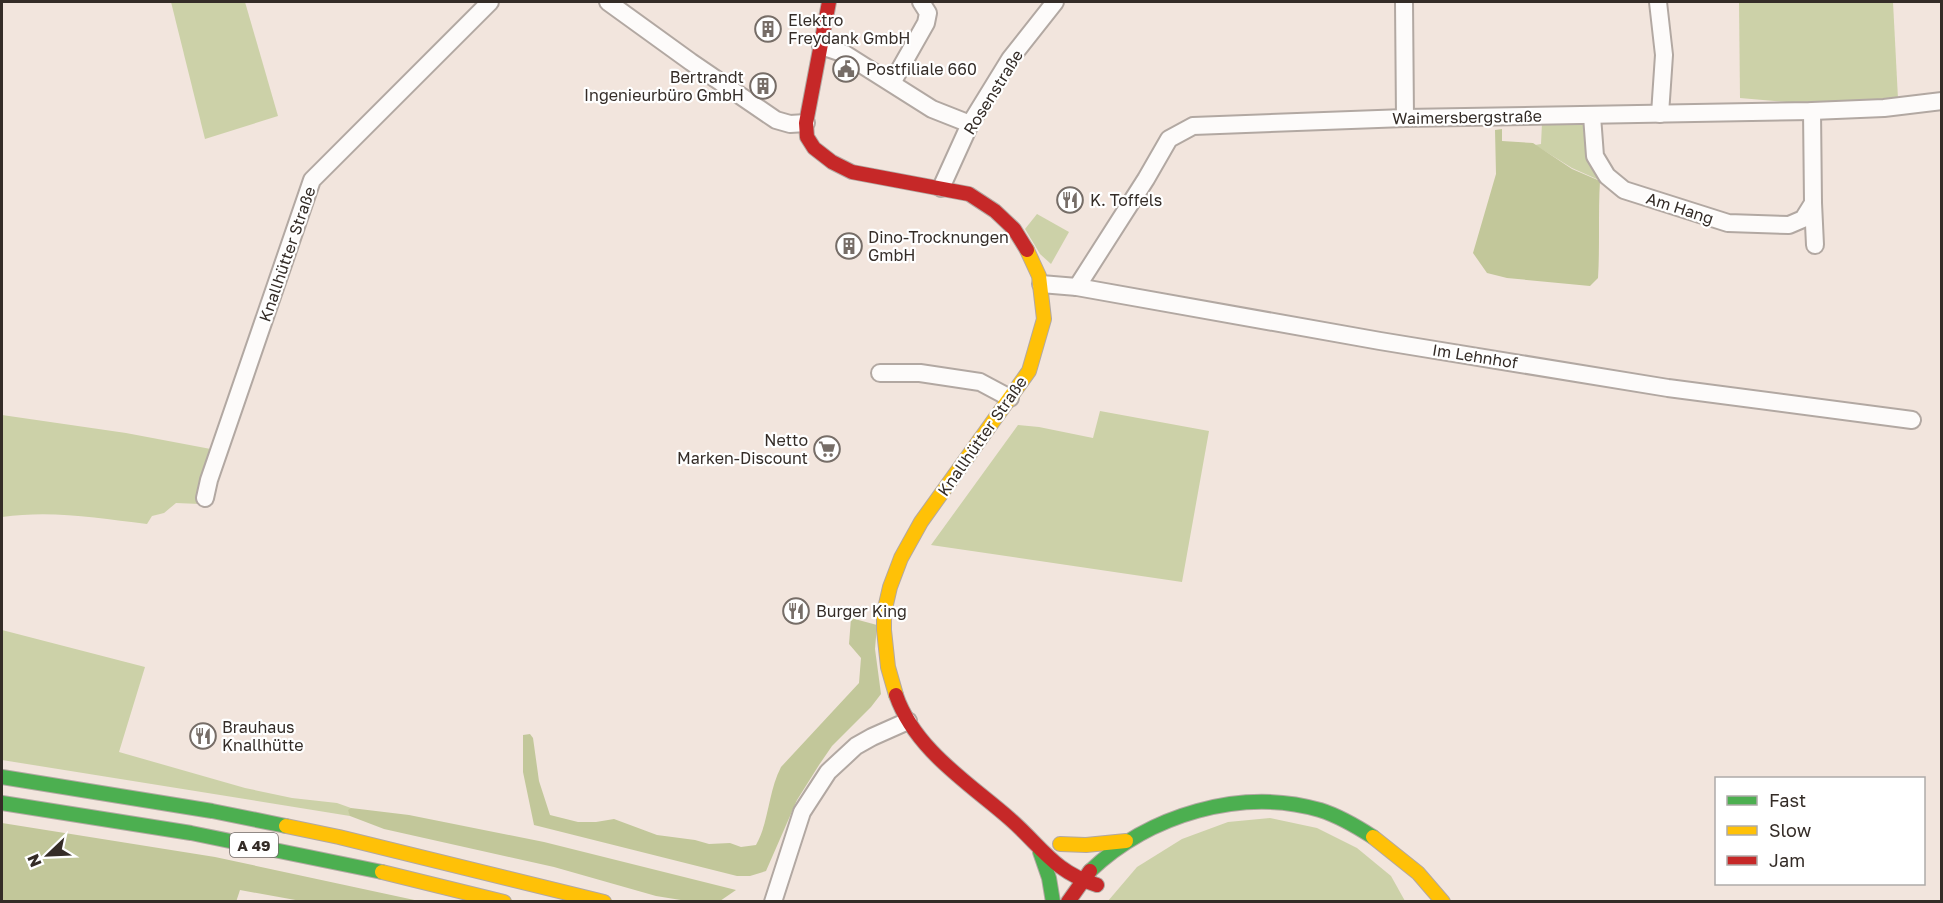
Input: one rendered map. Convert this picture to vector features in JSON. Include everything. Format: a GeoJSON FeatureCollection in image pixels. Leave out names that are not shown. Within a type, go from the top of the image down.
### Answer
{"type":"FeatureCollection","features":[{"type":"Feature","properties":{"kind":"main road"},"geometry":{"type":"LineString","coordinates":[[806,123],[829,2]]}},
{"type":"Feature","properties":{"kind":"main road","name":"Knallhütter Straße"},"geometry":{"type":"LineString","coordinates":[[806,123],[807,137],[814,148],[832,162],[852,172],[969,194],[995,211],[1014,229],[1028,252],[1041,284],[1044,319],[1029,371],[921,522],[897,567],[886,597],[884,633],[894,691],[908,721],[920,737],[942,761],[1014,822],[1069,876],[1083,868]]}},
{"type":"Feature","properties":{"kind":"main road","name":"A 49"},"geometry":{"type":"LineString","coordinates":[[3,777],[212,811],[339,837],[604,902]]}},
{"type":"Feature","properties":{"kind":"main road"},"geometry":{"type":"LineString","coordinates":[[1068,902],[1083,868],[1126,841],[1198,810],[1239,802],[1271,802],[1302,806],[1361,828],[1411,867],[1434,889],[1443,902]]}},
{"type":"Feature","properties":{"kind":"main road","name":"A 49"},"geometry":{"type":"LineString","coordinates":[[2,803],[102,817],[209,836],[315,857],[504,902]]}},
{"type":"Feature","properties":{"kind":"main road","name":"Knallhütter Straße"},"geometry":{"type":"LineString","coordinates":[[1014,822],[1060,844],[1083,868],[1094,889],[1119,859],[1159,825]]}},
{"type":"Feature","properties":{"kind":"main road"},"geometry":{"type":"LineString","coordinates":[[1060,844],[1086,845],[1126,841]]}},
{"type":"Feature","properties":{"kind":"main road","name":"Knallhütter Straße"},"geometry":{"type":"LineString","coordinates":[[1038,848],[1049,878],[1053,902]]}},
{"type":"Feature","properties":{"kind":"main road"},"geometry":{"type":"LineString","coordinates":[[1411,867],[1428,902]]}},
{"type":"Feature","properties":{"kind":"street","name":"Knallhütter Straße"},"geometry":{"type":"LineString","coordinates":[[205,498],[209,480],[312,180],[490,2]]}},
{"type":"Feature","properties":{"kind":"street"},"geometry":{"type":"LineString","coordinates":[[608,2],[776,120],[790,124],[806,123]]}},
{"type":"Feature","properties":{"kind":"street"},"geometry":{"type":"LineString","coordinates":[[892,83],[926,23],[928,13],[921,2]]}},
{"type":"Feature","properties":{"kind":"street","name":"Rosenstraße"},"geometry":{"type":"LineString","coordinates":[[941,188],[970,124],[1010,59],[1055,2]]}},
{"type":"Feature","properties":{"kind":"street"},"geometry":{"type":"LineString","coordinates":[[1404,2],[1405,118]]}},
{"type":"Feature","properties":{"kind":"street"},"geometry":{"type":"LineString","coordinates":[[1659,2],[1664,56],[1660,114]]}},
{"type":"Feature","properties":{"kind":"street"},"geometry":{"type":"LineString","coordinates":[[821,46],[845,54],[932,109],[970,124]]}},
{"type":"Feature","properties":{"kind":"street","name":"Waimersbergstraße"},"geometry":{"type":"LineString","coordinates":[[1077,287],[1169,140],[1194,126],[1405,118],[1812,111],[1884,108],[1941,101]]}},
{"type":"Feature","properties":{"kind":"street"},"geometry":{"type":"LineString","coordinates":[[1812,111],[1815,245]]}},
{"type":"Feature","properties":{"kind":"street","name":"Am Hang"},"geometry":{"type":"LineString","coordinates":[[1592,116],[1595,156],[1607,176],[1624,190],[1728,223],[1789,225],[1803,219],[1813,203]]}},
{"type":"Feature","properties":{"kind":"street","name":"Im Lehnhof"},"geometry":{"type":"LineString","coordinates":[[1041,284],[1077,287],[1380,342],[1668,388],[1912,420]]}},
{"type":"Feature","properties":{"kind":"street"},"geometry":{"type":"LineString","coordinates":[[880,373],[920,373],[980,382],[1010,398]]}},
{"type":"Feature","properties":{"kind":"street"},"geometry":{"type":"LineString","coordinates":[[773,902],[802,812],[828,772],[856,746],[908,721]]}},
{"type":"Feature","properties":{"kind":"green space"},"geometry":{"type":"Polygon","coordinates":[[[171,2],[245,2],[278,116],[205,139],[171,2]]]}},
{"type":"Feature","properties":{"kind":"green space"},"geometry":{"type":"Polygon","coordinates":[[[1739,2],[1893,2],[1898,99],[1860,104],[1810,104],[1740,98],[1739,2]]]}},
{"type":"Feature","properties":{"kind":"green space"},"geometry":{"type":"Polygon","coordinates":[[[1542,123],[1589,124],[1599,180],[1572,168],[1535,145],[1541,144],[1542,123]]]}},
{"type":"Feature","properties":{"kind":"green space"},"geometry":{"type":"Polygon","coordinates":[[[1502,129],[1502,141],[1533,143],[1572,169],[1600,181],[1598,278],[1590,286],[1507,278],[1487,273],[1473,253],[1496,174],[1495,130],[1502,129]]]}},
{"type":"Feature","properties":{"kind":"green space"},"geometry":{"type":"Polygon","coordinates":[[[1037,214],[1069,232],[1051,264],[1040,254],[1025,229],[1037,214]]]}},
{"type":"Feature","properties":{"kind":"green space"},"geometry":{"type":"Polygon","coordinates":[[[1100,411],[1209,431],[1182,582],[931,545],[1018,425],[1093,438],[1100,411]]]}},
{"type":"Feature","properties":{"kind":"green space"},"geometry":{"type":"Polygon","coordinates":[[[2,415],[126,433],[216,450],[200,504],[176,503],[164,513],[152,516],[147,524],[92,517],[39,514],[2,517],[2,415]]]}},
{"type":"Feature","properties":{"kind":"green space"},"geometry":{"type":"Polygon","coordinates":[[[851,618],[877,625],[875,649],[881,694],[832,746],[819,765],[797,800],[766,871],[750,876],[737,876],[534,825],[523,772],[523,735],[530,734],[533,738],[539,781],[550,815],[578,822],[614,819],[657,835],[709,844],[730,843],[741,847],[756,845],[764,827],[773,786],[781,767],[859,683],[861,658],[849,644],[851,618]]]}},
{"type":"Feature","properties":{"kind":"green space"},"geometry":{"type":"Polygon","coordinates":[[[2,630],[145,667],[119,752],[245,788],[292,798],[337,803],[351,808],[350,816],[2,760],[2,630]]]}},
{"type":"Feature","properties":{"kind":"green space"},"geometry":{"type":"Polygon","coordinates":[[[351,808],[409,815],[544,842],[736,890],[720,901],[687,901],[656,896],[554,867],[384,829],[350,816],[348,810],[351,808]]]}},
{"type":"Feature","properties":{"kind":"green space"},"geometry":{"type":"Polygon","coordinates":[[[1270,818],[1317,828],[1357,848],[1391,876],[1405,901],[1108,901],[1137,867],[1182,839],[1228,822],[1270,818]]]}},
{"type":"Feature","properties":{"kind":"green space"},"geometry":{"type":"Polygon","coordinates":[[[2,823],[215,857],[419,901],[301,901],[240,890],[236,902],[2,901],[2,823]]]}},
{"type":"Feature","properties":{"kind":"traffic: fast"},"geometry":{"type":"LineString","coordinates":[[2,777],[212,811],[286,826]]}},
{"type":"Feature","properties":{"kind":"traffic: fast"},"geometry":{"type":"LineString","coordinates":[[1090,871],[1114,851],[1168,821],[1228,804],[1259,802],[1290,804],[1320,810],[1334,815],[1373,837]]}},
{"type":"Feature","properties":{"kind":"traffic: fast"},"geometry":{"type":"LineString","coordinates":[[2,803],[191,833],[382,872]]}},
{"type":"Feature","properties":{"kind":"traffic: fast"},"geometry":{"type":"LineString","coordinates":[[1040,852],[1049,878],[1053,902]]}},
{"type":"Feature","properties":{"kind":"traffic: slow"},"geometry":{"type":"LineString","coordinates":[[896,695],[888,667],[884,630],[884,613],[890,587],[901,558],[921,522],[1029,371],[1044,319],[1039,276],[1027,250]]}},
{"type":"Feature","properties":{"kind":"traffic: slow"},"geometry":{"type":"LineString","coordinates":[[286,826],[604,902]]}},
{"type":"Feature","properties":{"kind":"traffic: slow"},"geometry":{"type":"LineString","coordinates":[[1373,837],[1418,873],[1443,902]]}},
{"type":"Feature","properties":{"kind":"traffic: slow"},"geometry":{"type":"LineString","coordinates":[[1060,844],[1086,845],[1126,841]]}},
{"type":"Feature","properties":{"kind":"traffic: slow"},"geometry":{"type":"LineString","coordinates":[[382,872],[504,902]]}},
{"type":"Feature","properties":{"kind":"traffic: jam"},"geometry":{"type":"LineString","coordinates":[[829,2],[806,123],[807,137],[814,148],[832,162],[852,172],[969,194],[995,211],[1014,229],[1027,250]]}},
{"type":"Feature","properties":{"kind":"traffic: jam"},"geometry":{"type":"LineString","coordinates":[[896,695],[916,733],[945,764],[1010,819],[1059,866],[1082,880],[1097,885]]}},
{"type":"Feature","properties":{"kind":"traffic: jam"},"geometry":{"type":"LineString","coordinates":[[1068,902],[1090,871]]}},
{"type":"Feature","properties":{"kind":"place","name":"Elektro Freydank GmbH"},"geometry":{"type":"Point","coordinates":[768,29]}},
{"type":"Feature","properties":{"kind":"place","name":"Postfiliale 660"},"geometry":{"type":"Point","coordinates":[846,69]}},
{"type":"Feature","properties":{"kind":"place","name":"Bertrandt Ingenieurbüro GmbH"},"geometry":{"type":"Point","coordinates":[763,86]}},
{"type":"Feature","properties":{"kind":"place","name":"K. Toffels"},"geometry":{"type":"Point","coordinates":[1070,200]}},
{"type":"Feature","properties":{"kind":"place","name":"Dino-Trocknungen GmbH"},"geometry":{"type":"Point","coordinates":[849,246]}},
{"type":"Feature","properties":{"kind":"place","name":"Netto Marken-Discount"},"geometry":{"type":"Point","coordinates":[827,449]}},
{"type":"Feature","properties":{"kind":"place","name":"Burger King"},"geometry":{"type":"Point","coordinates":[796,611]}},
{"type":"Feature","properties":{"kind":"place","name":"Brauhaus Knallhütte"},"geometry":{"type":"Point","coordinates":[203,736]}}]}
